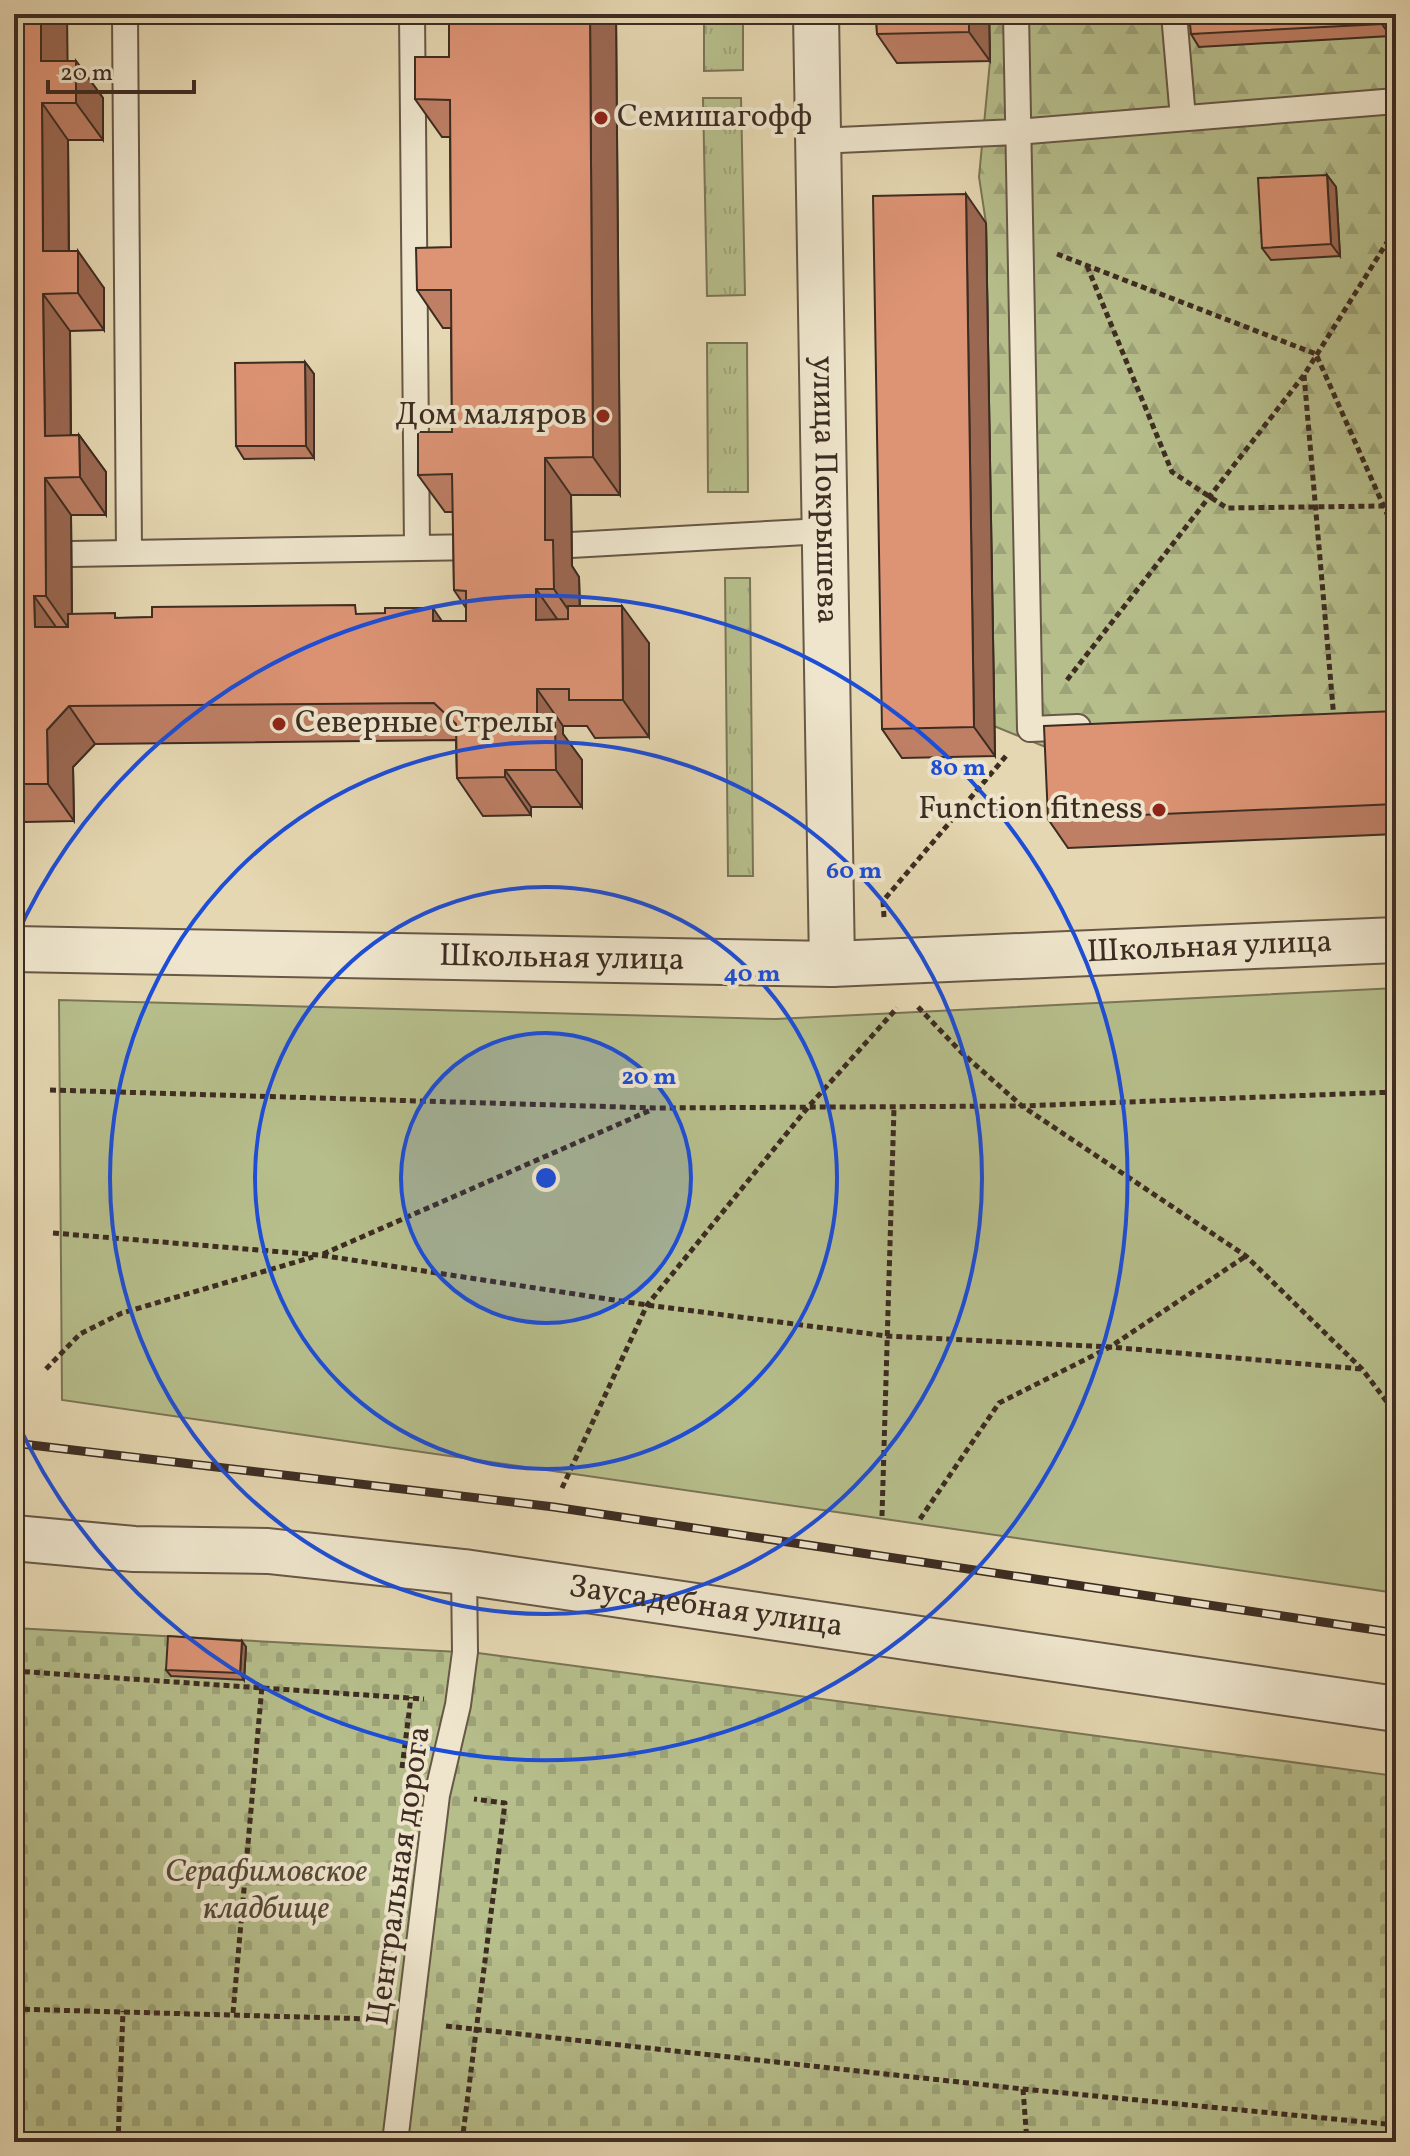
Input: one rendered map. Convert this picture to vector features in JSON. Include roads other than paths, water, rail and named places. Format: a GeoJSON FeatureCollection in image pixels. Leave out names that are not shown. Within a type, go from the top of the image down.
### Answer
{"type":"FeatureCollection","features":[{"type":"Feature","properties":{"kind":"street","name":"улица Покрышева"},"geometry":{"type":"LineString","coordinates":[[816,14],[832,964]]}},
{"type":"Feature","properties":{"kind":"street","name":"Школьная улица"},"geometry":{"type":"LineString","coordinates":[[14,949],[832,964],[1396,940]]}},
{"type":"Feature","properties":{"kind":"street","name":"Заусадебная улица"},"geometry":{"type":"LineString","coordinates":[[14,1538],[134,1549],[268,1551],[464,1572],[1396,1709]]}},
{"type":"Feature","properties":{"kind":"lane"},"geometry":{"type":"LineString","coordinates":[[125,14],[129,553]]}},
{"type":"Feature","properties":{"kind":"lane"},"geometry":{"type":"LineString","coordinates":[[412,14],[417,548]]}},
{"type":"Feature","properties":{"kind":"lane"},"geometry":{"type":"LineString","coordinates":[[1016,14],[1030,729],[1106,726]]}},
{"type":"Feature","properties":{"kind":"lane"},"geometry":{"type":"LineString","coordinates":[[1174,14],[1183,118]]}},
{"type":"Feature","properties":{"kind":"lane"},"geometry":{"type":"LineString","coordinates":[[817,141],[1016,132],[1396,101]]}},
{"type":"Feature","properties":{"kind":"lane"},"geometry":{"type":"LineString","coordinates":[[571,545],[823,531]]}},
{"type":"Feature","properties":{"kind":"lane"},"geometry":{"type":"LineString","coordinates":[[71,554],[479,547]]}},
{"type":"Feature","properties":{"kind":"lane","name":"Центральная дорога"},"geometry":{"type":"LineString","coordinates":[[395,2142],[437,1795],[458,1705],[465,1652],[464,1572]]}},
{"type":"Feature","properties":{"kind":"railway"},"geometry":{"type":"LineString","coordinates":[[14,1443],[554,1507],[1396,1633]]}},
{"type":"Feature","properties":{"kind":"place","name":"Семишагофф"},"geometry":{"type":"Point","coordinates":[601,118]}},
{"type":"Feature","properties":{"kind":"place","name":"Дом маляров"},"geometry":{"type":"Point","coordinates":[603,416]}},
{"type":"Feature","properties":{"kind":"place","name":"Северные Стрелы"},"geometry":{"type":"Point","coordinates":[279,724]}},
{"type":"Feature","properties":{"kind":"place","name":"Function fitness"},"geometry":{"type":"Point","coordinates":[1159,810]}},
{"type":"Feature","properties":{"kind":"park label","name":"Серафимовское кладбище"},"geometry":{"type":"Point","coordinates":[266,1892]}}]}
